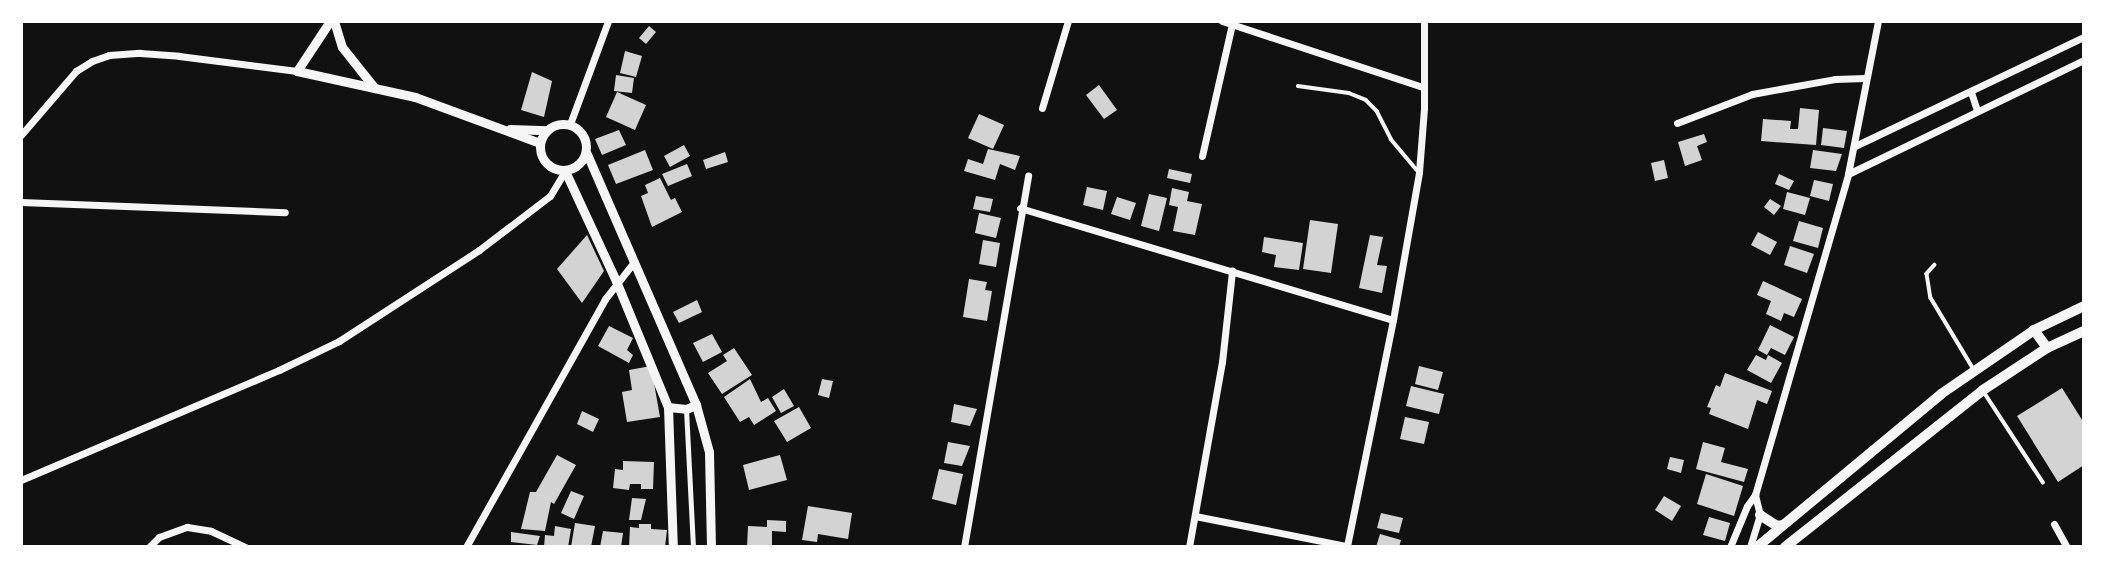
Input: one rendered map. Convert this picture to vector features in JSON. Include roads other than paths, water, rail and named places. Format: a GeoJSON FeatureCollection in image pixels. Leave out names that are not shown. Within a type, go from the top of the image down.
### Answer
{"type":"FeatureCollection","features":[{"type":"Feature","properties":{"kind":"main road"},"geometry":{"type":"LineString","coordinates":[[1757,547],[1974,370],[2034,330],[2084,306]]}},
{"type":"Feature","properties":{"kind":"main road"},"geometry":{"type":"LineString","coordinates":[[2034,330],[2047,348]]}},
{"type":"Feature","properties":{"kind":"main road"},"geometry":{"type":"LineString","coordinates":[[1785,547],[1983,390],[2047,348],[2084,331]]}},
{"type":"Feature","properties":{"kind":"main road"},"geometry":{"type":"LineString","coordinates":[[1760,515],[1777,526],[1782,525]]}},
{"type":"Feature","properties":{"kind":"street"},"geometry":{"type":"LineString","coordinates":[[297,71],[332,21]]}},
{"type":"Feature","properties":{"kind":"street"},"geometry":{"type":"LineString","coordinates":[[332,21],[342,47],[374,87]]}},
{"type":"Feature","properties":{"kind":"street"},"geometry":{"type":"LineString","coordinates":[[570,124],[608,21]]}},
{"type":"Feature","properties":{"kind":"street"},"geometry":{"type":"LineString","coordinates":[[1042,108],[1068,21]]}},
{"type":"Feature","properties":{"kind":"street"},"geometry":{"type":"LineString","coordinates":[[1222,21],[1423,87]]}},
{"type":"Feature","properties":{"kind":"street"},"geometry":{"type":"LineString","coordinates":[[1195,516],[1347,546],[1393,320],[1419,172],[1424,21]]}},
{"type":"Feature","properties":{"kind":"street"},"geometry":{"type":"LineString","coordinates":[[1730,547],[1746,506],[1755,495],[1848,174],[1878,21]]}},
{"type":"Feature","properties":{"kind":"street"},"geometry":{"type":"LineString","coordinates":[[1202,156],[1232,24]]}},
{"type":"Feature","properties":{"kind":"street"},"geometry":{"type":"LineString","coordinates":[[1855,146],[2084,37]]}},
{"type":"Feature","properties":{"kind":"street"},"geometry":{"type":"LineString","coordinates":[[21,135],[76,71],[109,55],[140,53],[297,71],[374,87],[415,97],[540,143]]}},
{"type":"Feature","properties":{"kind":"street"},"geometry":{"type":"LineString","coordinates":[[1848,174],[2084,60]]}},
{"type":"Feature","properties":{"kind":"street"},"geometry":{"type":"LineString","coordinates":[[1677,122],[1752,94],[1835,79],[1865,78]]}},
{"type":"Feature","properties":{"kind":"street"},"geometry":{"type":"LineString","coordinates":[[1971,92],[1977,111]]}},
{"type":"Feature","properties":{"kind":"street"},"geometry":{"type":"LineString","coordinates":[[505,129],[547,130],[561,124],[570,124],[586,140],[587,154],[696,405],[709,452],[711,547]]}},
{"type":"Feature","properties":{"kind":"street"},"geometry":{"type":"LineString","coordinates":[[547,130],[540,143],[546,164],[565,171],[616,281],[668,407],[673,547]]}},
{"type":"Feature","properties":{"kind":"street"},"geometry":{"type":"LineString","coordinates":[[21,480],[279,370],[339,341],[479,250],[550,196],[565,171],[575,167],[587,154]]}},
{"type":"Feature","properties":{"kind":"street"},"geometry":{"type":"LineString","coordinates":[[964,547],[1020,208],[1028,176]]}},
{"type":"Feature","properties":{"kind":"street"},"geometry":{"type":"LineString","coordinates":[[21,202],[285,212]]}},
{"type":"Feature","properties":{"kind":"street"},"geometry":{"type":"LineString","coordinates":[[1020,208],[1393,320]]}},
{"type":"Feature","properties":{"kind":"street"},"geometry":{"type":"LineString","coordinates":[[466,547],[616,281],[634,262]]}},
{"type":"Feature","properties":{"kind":"street"},"geometry":{"type":"LineString","coordinates":[[1189,547],[1222,362],[1232,271]]}},
{"type":"Feature","properties":{"kind":"street"},"geometry":{"type":"LineString","coordinates":[[668,407],[686,409],[696,405]]}},
{"type":"Feature","properties":{"kind":"street"},"geometry":{"type":"LineString","coordinates":[[686,409],[693,547]]}},
{"type":"Feature","properties":{"kind":"street"},"geometry":{"type":"LineString","coordinates":[[1750,547],[1760,515],[1755,495]]}},
{"type":"Feature","properties":{"kind":"street"},"geometry":{"type":"LineString","coordinates":[[2054,524],[2067,547]]}},
{"type":"Feature","properties":{"kind":"street"},"geometry":{"type":"LineString","coordinates":[[149,547],[159,537],[187,527],[211,531],[246,547]]}},
{"type":"Feature","properties":{"kind":"lane"},"geometry":{"type":"LineString","coordinates":[[1298,86],[1349,93],[1367,100],[1377,111],[1391,139],[1419,172]]}},
{"type":"Feature","properties":{"kind":"lane"},"geometry":{"type":"LineString","coordinates":[[1935,265],[1927,274],[1931,298],[1974,370]]}},
{"type":"Feature","properties":{"kind":"lane"},"geometry":{"type":"LineString","coordinates":[[1983,390],[2043,482]]}}]}
